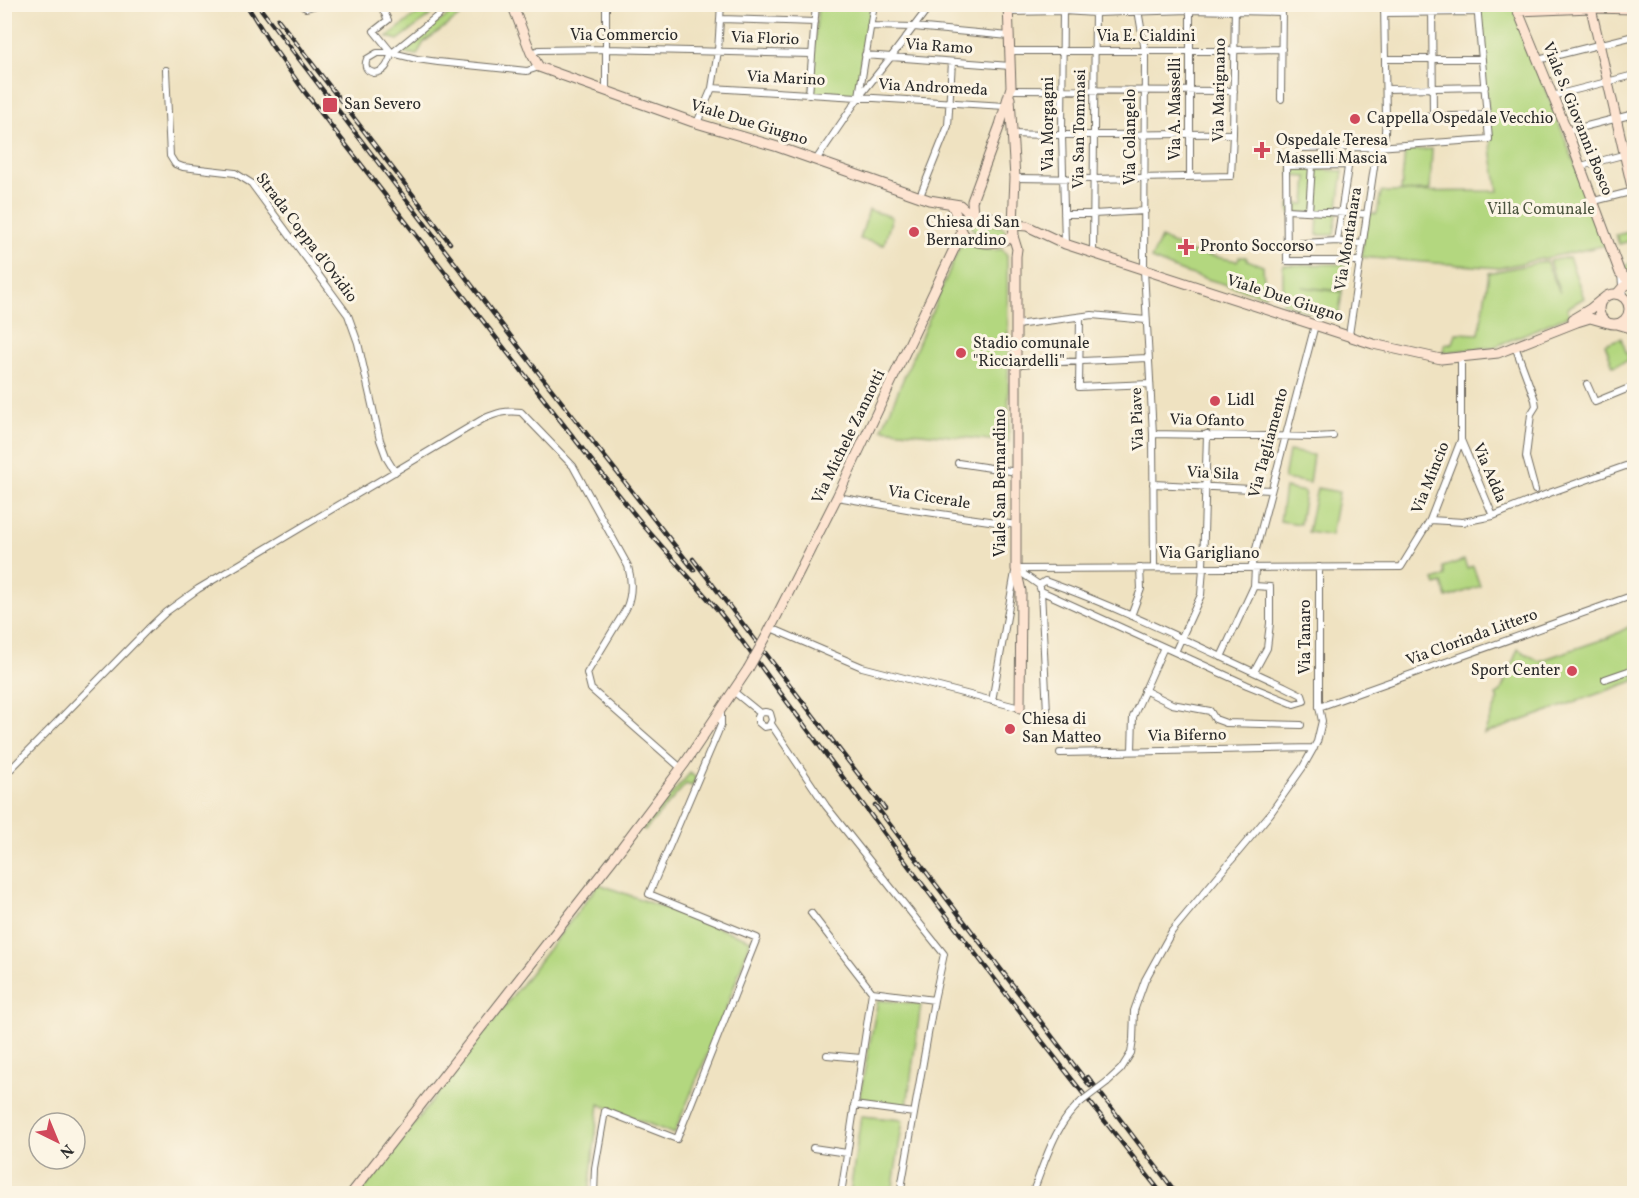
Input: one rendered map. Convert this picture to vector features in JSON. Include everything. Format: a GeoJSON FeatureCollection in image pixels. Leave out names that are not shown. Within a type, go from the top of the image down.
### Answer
{"type":"FeatureCollection","features":[{"type":"Feature","properties":{"kind":"main road"},"geometry":{"type":"LineString","coordinates":[[512,4],[531,53],[539,67]]}},
{"type":"Feature","properties":{"kind":"main road"},"geometry":{"type":"LineString","coordinates":[[1516,8],[1591,6],[1634,10]]}},
{"type":"Feature","properties":{"kind":"main road"},"geometry":{"type":"LineString","coordinates":[[1591,6],[1617,118],[1630,154],[1634,193]]}},
{"type":"Feature","properties":{"kind":"main road"},"geometry":{"type":"LineString","coordinates":[[955,248],[964,242],[973,240],[989,243],[1012,232],[1015,178],[1008,8]]}},
{"type":"Feature","properties":{"kind":"main road","name":"Viale S. Giovanni Bosco"},"geometry":{"type":"LineString","coordinates":[[1516,8],[1581,166],[1620,273]]}},
{"type":"Feature","properties":{"kind":"main road","name":"Viale Due Giugno"},"geometry":{"type":"LineString","coordinates":[[539,67],[697,123],[778,147],[929,200],[960,205],[971,214],[1000,219],[1012,232],[1027,226],[1093,254],[1372,344],[1441,359],[1498,353],[1590,318],[1612,323],[1625,320],[1628,316],[1626,300],[1635,280]]}},
{"type":"Feature","properties":{"kind":"main road"},"geometry":{"type":"LineString","coordinates":[[971,214],[972,201],[1010,90]]}},
{"type":"Feature","properties":{"kind":"main road"},"geometry":{"type":"LineString","coordinates":[[951,204],[961,229],[973,240]]}},
{"type":"Feature","properties":{"kind":"main road","name":"Via Michele Zannotti"},"geometry":{"type":"LineString","coordinates":[[351,1194],[606,868],[681,768],[748,669],[837,497],[955,248],[964,217],[971,214]]}},
{"type":"Feature","properties":{"kind":"main road","name":"Viale San Bernardino"},"geometry":{"type":"LineString","coordinates":[[1012,232],[1017,249],[1016,569],[1021,591],[1020,708]]}},
{"type":"Feature","properties":{"kind":"main road"},"geometry":{"type":"LineString","coordinates":[[1620,273],[1627,279],[1635,280]]}},
{"type":"Feature","properties":{"kind":"main road","name":"Viale Due Giugno"},"geometry":{"type":"LineString","coordinates":[[1626,300],[1635,288]]}},
{"type":"Feature","properties":{"kind":"main road","name":"Viale Due Giugno"},"geometry":{"type":"LineString","coordinates":[[1551,332],[1612,294],[1626,300]]}},
{"type":"Feature","properties":{"kind":"main road"},"geometry":{"type":"LineString","coordinates":[[1603,299],[1599,312],[1604,320],[1635,329]]}},
{"type":"Feature","properties":{"kind":"street"},"geometry":{"type":"LineString","coordinates":[[299,4],[306,8],[320,4]]}},
{"type":"Feature","properties":{"kind":"street"},"geometry":{"type":"LineString","coordinates":[[380,4],[388,20],[374,31],[392,53]]}},
{"type":"Feature","properties":{"kind":"street"},"geometry":{"type":"LineString","coordinates":[[452,4],[392,53],[383,71],[374,73],[366,68],[365,62],[369,56],[377,52],[392,53],[417,59],[527,71],[539,67]]}},
{"type":"Feature","properties":{"kind":"street"},"geometry":{"type":"LineString","coordinates":[[606,4],[606,91]]}},
{"type":"Feature","properties":{"kind":"street"},"geometry":{"type":"LineString","coordinates":[[697,123],[712,88],[718,51],[721,4]]}},
{"type":"Feature","properties":{"kind":"street"},"geometry":{"type":"LineString","coordinates":[[809,94],[816,4]]}},
{"type":"Feature","properties":{"kind":"street"},"geometry":{"type":"LineString","coordinates":[[859,97],[874,4]]}},
{"type":"Feature","properties":{"kind":"street","name":"Via San Tommasi"},"geometry":{"type":"LineString","coordinates":[[1093,254],[1095,4]]}},
{"type":"Feature","properties":{"kind":"street","name":"Via Montanara"},"geometry":{"type":"LineString","coordinates":[[1349,335],[1366,214],[1386,118],[1384,4]]}},
{"type":"Feature","properties":{"kind":"street"},"geometry":{"type":"LineString","coordinates":[[816,160],[859,97],[914,27],[928,5]]}},
{"type":"Feature","properties":{"kind":"street","name":"Via A. Masselli"},"geometry":{"type":"LineString","coordinates":[[1190,7],[1190,177]]}},
{"type":"Feature","properties":{"kind":"street"},"geometry":{"type":"LineString","coordinates":[[1008,8],[1063,8],[1095,13],[1138,8],[1282,8],[1281,99]]}},
{"type":"Feature","properties":{"kind":"street","name":"Via Morgagni"},"geometry":{"type":"LineString","coordinates":[[1063,8],[1062,136],[1065,244]]}},
{"type":"Feature","properties":{"kind":"street","name":"Via Colangelo"},"geometry":{"type":"LineString","coordinates":[[1138,8],[1145,51],[1144,270]]}},
{"type":"Feature","properties":{"kind":"street","name":"Via Marignano"},"geometry":{"type":"LineString","coordinates":[[1190,177],[1231,176],[1235,8]]}},
{"type":"Feature","properties":{"kind":"street"},"geometry":{"type":"LineString","coordinates":[[1432,8],[1433,117]]}},
{"type":"Feature","properties":{"kind":"street"},"geometry":{"type":"LineString","coordinates":[[1359,261],[1287,261],[1286,162],[1293,161],[1293,148],[1381,147],[1490,139],[1478,8],[1432,8],[1384,13]]}},
{"type":"Feature","properties":{"kind":"street"},"geometry":{"type":"LineString","coordinates":[[721,19],[815,22]]}},
{"type":"Feature","properties":{"kind":"street"},"geometry":{"type":"LineString","coordinates":[[870,26],[914,27],[1009,36]]}},
{"type":"Feature","properties":{"kind":"street"},"geometry":{"type":"LineString","coordinates":[[1538,60],[1635,36]]}},
{"type":"Feature","properties":{"kind":"street","name":"Via Commercio"},"geometry":{"type":"LineString","coordinates":[[531,53],[539,50],[607,49],[718,51]]}},
{"type":"Feature","properties":{"kind":"street","name":"Via E. Cialdini"},"geometry":{"type":"LineString","coordinates":[[1010,51],[1282,49]]}},
{"type":"Feature","properties":{"kind":"street","name":"Via Florio"},"geometry":{"type":"LineString","coordinates":[[718,51],[811,54]]}},
{"type":"Feature","properties":{"kind":"street","name":"Via Ramo"},"geometry":{"type":"LineString","coordinates":[[865,55],[1010,66]]}},
{"type":"Feature","properties":{"kind":"street"},"geometry":{"type":"LineString","coordinates":[[1385,59],[1482,58]]}},
{"type":"Feature","properties":{"kind":"street"},"geometry":{"type":"LineString","coordinates":[[920,196],[948,126],[952,62]]}},
{"type":"Feature","properties":{"kind":"street","name":"Strada Coppa d'Ovidio"},"geometry":{"type":"LineString","coordinates":[[166,70],[170,156],[175,164],[183,167],[235,173],[251,183],[348,315],[358,343],[380,440],[395,472]]}},
{"type":"Feature","properties":{"kind":"street"},"geometry":{"type":"LineString","coordinates":[[1552,96],[1635,75]]}},
{"type":"Feature","properties":{"kind":"street"},"geometry":{"type":"LineString","coordinates":[[1386,88],[1485,87]]}},
{"type":"Feature","properties":{"kind":"street","name":"Via Marino"},"geometry":{"type":"LineString","coordinates":[[712,88],[859,97]]}},
{"type":"Feature","properties":{"kind":"street"},"geometry":{"type":"LineString","coordinates":[[1010,90],[1234,91]]}},
{"type":"Feature","properties":{"kind":"street","name":"Via Andromeda"},"geometry":{"type":"LineString","coordinates":[[859,97],[1005,106]]}},
{"type":"Feature","properties":{"kind":"street"},"geometry":{"type":"LineString","coordinates":[[1567,131],[1635,114]]}},
{"type":"Feature","properties":{"kind":"street"},"geometry":{"type":"LineString","coordinates":[[1386,118],[1487,115]]}},
{"type":"Feature","properties":{"kind":"street"},"geometry":{"type":"LineString","coordinates":[[1013,134],[1062,136],[1233,134]]}},
{"type":"Feature","properties":{"kind":"street"},"geometry":{"type":"LineString","coordinates":[[1337,242],[1351,147]]}},
{"type":"Feature","properties":{"kind":"street"},"geometry":{"type":"LineString","coordinates":[[1581,166],[1630,154]]}},
{"type":"Feature","properties":{"kind":"street"},"geometry":{"type":"LineString","coordinates":[[1309,211],[1312,165]]}},
{"type":"Feature","properties":{"kind":"street"},"geometry":{"type":"LineString","coordinates":[[1286,166],[1349,165]]}},
{"type":"Feature","properties":{"kind":"street"},"geometry":{"type":"LineString","coordinates":[[1015,178],[1190,177]]}},
{"type":"Feature","properties":{"kind":"street"},"geometry":{"type":"LineString","coordinates":[[1594,201],[1634,193]]}},
{"type":"Feature","properties":{"kind":"street"},"geometry":{"type":"LineString","coordinates":[[1286,210],[1366,214]]}},
{"type":"Feature","properties":{"kind":"street"},"geometry":{"type":"LineString","coordinates":[[1064,214],[1144,211]]}},
{"type":"Feature","properties":{"kind":"street"},"geometry":{"type":"LineString","coordinates":[[1287,243],[1362,244]]}},
{"type":"Feature","properties":{"kind":"street","name":"Via Piave"},"geometry":{"type":"LineString","coordinates":[[1144,270],[1153,434],[1154,568]]}},
{"type":"Feature","properties":{"kind":"street","name":"Viale S. Giovanni Bosco"},"geometry":{"type":"LineString","coordinates":[[1620,273],[1626,300]]}},
{"type":"Feature","properties":{"kind":"street"},"geometry":{"type":"LineString","coordinates":[[1016,325],[1092,315],[1146,320]]}},
{"type":"Feature","properties":{"kind":"street"},"geometry":{"type":"LineString","coordinates":[[1080,317],[1079,387],[1150,384]]}},
{"type":"Feature","properties":{"kind":"street","name":"Via Tagliamento"},"geometry":{"type":"LineString","coordinates":[[1254,586],[1253,568],[1271,490],[1315,325]]}},
{"type":"Feature","properties":{"kind":"street"},"geometry":{"type":"LineString","coordinates":[[1515,346],[1536,406],[1531,414],[1526,457],[1535,490]]}},
{"type":"Feature","properties":{"kind":"street","name":"Via Mincio"},"geometry":{"type":"LineString","coordinates":[[1401,567],[1430,520],[1461,440],[1461,357]]}},
{"type":"Feature","properties":{"kind":"street"},"geometry":{"type":"LineString","coordinates":[[1016,364],[1149,358]]}},
{"type":"Feature","properties":{"kind":"street"},"geometry":{"type":"LineString","coordinates":[[1587,384],[1595,402],[1635,386]]}},
{"type":"Feature","properties":{"kind":"street"},"geometry":{"type":"LineString","coordinates":[[4,776],[166,612],[198,589],[483,419],[509,410],[521,412],[529,419],[573,466],[628,566],[631,577],[630,598],[626,609],[587,673],[591,689],[681,768]]}},
{"type":"Feature","properties":{"kind":"street","name":"Via Ofanto"},"geometry":{"type":"LineString","coordinates":[[1153,434],[1333,436]]}},
{"type":"Feature","properties":{"kind":"street"},"geometry":{"type":"LineString","coordinates":[[1174,652],[1201,595],[1207,434]]}},
{"type":"Feature","properties":{"kind":"street","name":"Via Adda"},"geometry":{"type":"LineString","coordinates":[[1461,440],[1493,516]]}},
{"type":"Feature","properties":{"kind":"street"},"geometry":{"type":"LineString","coordinates":[[1430,520],[1463,522],[1493,516],[1552,492],[1635,463]]}},
{"type":"Feature","properties":{"kind":"street"},"geometry":{"type":"LineString","coordinates":[[958,464],[1017,472]]}},
{"type":"Feature","properties":{"kind":"street","name":"Via Sila"},"geometry":{"type":"LineString","coordinates":[[1153,484],[1271,490]]}},
{"type":"Feature","properties":{"kind":"street","name":"Via Cicerale"},"geometry":{"type":"LineString","coordinates":[[837,497],[1017,525]]}},
{"type":"Feature","properties":{"kind":"street","name":"Via Tanaro"},"geometry":{"type":"LineString","coordinates":[[1032,1194],[1062,1122],[1082,1101],[1121,1069],[1131,1053],[1134,1011],[1145,980],[1172,931],[1270,814],[1303,767],[1317,742],[1322,721],[1319,706],[1319,567]]}},
{"type":"Feature","properties":{"kind":"street","name":"Via Garigliano"},"geometry":{"type":"LineString","coordinates":[[1016,569],[1401,567]]}},
{"type":"Feature","properties":{"kind":"street"},"geometry":{"type":"LineString","coordinates":[[1131,616],[1141,589],[1140,568]]}},
{"type":"Feature","properties":{"kind":"street"},"geometry":{"type":"LineString","coordinates":[[992,701],[1016,569],[1040,588],[1174,652],[1294,704],[1304,701],[1319,706]]}},
{"type":"Feature","properties":{"kind":"street"},"geometry":{"type":"LineString","coordinates":[[1047,712],[1040,588],[1045,581],[1131,616],[1254,672],[1302,695],[1304,701]]}},
{"type":"Feature","properties":{"kind":"street"},"geometry":{"type":"LineString","coordinates":[[1221,657],[1254,586],[1270,587],[1267,648],[1254,672]]}},
{"type":"Feature","properties":{"kind":"street","name":"Via Clorinda Littero"},"geometry":{"type":"LineString","coordinates":[[1319,706],[1635,595]]}},
{"type":"Feature","properties":{"kind":"street"},"geometry":{"type":"LineString","coordinates":[[768,632],[862,667],[1020,708]]}},
{"type":"Feature","properties":{"kind":"street"},"geometry":{"type":"LineString","coordinates":[[1132,750],[1133,717],[1164,647]]}},
{"type":"Feature","properties":{"kind":"street"},"geometry":{"type":"LineString","coordinates":[[1605,679],[1635,669]]}},
{"type":"Feature","properties":{"kind":"street"},"geometry":{"type":"LineString","coordinates":[[1144,690],[1172,704],[1210,711],[1215,719],[1226,723],[1300,725]]}},
{"type":"Feature","properties":{"kind":"street"},"geometry":{"type":"LineString","coordinates":[[733,691],[760,713],[767,712],[771,715],[771,724],[826,806],[944,954],[933,1000],[900,1194]]}},
{"type":"Feature","properties":{"kind":"street"},"geometry":{"type":"LineString","coordinates":[[594,1194],[595,1168],[605,1111],[677,1139],[757,938],[649,894],[721,724],[721,709]]}},
{"type":"Feature","properties":{"kind":"street"},"geometry":{"type":"LineString","coordinates":[[760,713],[759,724],[766,727],[771,724]]}},
{"type":"Feature","properties":{"kind":"street","name":"Via Biferno"},"geometry":{"type":"LineString","coordinates":[[1060,753],[1314,748]]}},
{"type":"Feature","properties":{"kind":"street"},"geometry":{"type":"LineString","coordinates":[[811,914],[872,992],[933,1000]]}},
{"type":"Feature","properties":{"kind":"street"},"geometry":{"type":"LineString","coordinates":[[841,1194],[872,992]]}},
{"type":"Feature","properties":{"kind":"street"},"geometry":{"type":"LineString","coordinates":[[827,1055],[861,1058]]}},
{"type":"Feature","properties":{"kind":"street"},"geometry":{"type":"LineString","coordinates":[[854,1105],[914,1113]]}},
{"type":"Feature","properties":{"kind":"street"},"geometry":{"type":"LineString","coordinates":[[813,1148],[847,1153]]}},
{"type":"Feature","properties":{"kind":"green space"},"geometry":{"type":"Polygon","coordinates":[[[429,5],[444,5],[398,40],[387,37],[429,5]]]}},
{"type":"Feature","properties":{"kind":"green space"},"geometry":{"type":"Polygon","coordinates":[[[462,5],[475,5],[424,42],[417,55],[398,52],[462,5]]]}},
{"type":"Feature","properties":{"kind":"green space"},"geometry":{"type":"Polygon","coordinates":[[[818,5],[872,5],[862,54],[857,95],[810,93],[818,5]]]}},
{"type":"Feature","properties":{"kind":"green space","name":"Villa Comunale"},"geometry":{"type":"Polygon","coordinates":[[[1478,5],[1512,5],[1607,245],[1499,268],[1361,257],[1367,213],[1377,214],[1381,192],[1498,191],[1492,155],[1478,5]]]}},
{"type":"Feature","properties":{"kind":"green space"},"geometry":{"type":"Polygon","coordinates":[[[1432,149],[1430,190],[1401,191],[1405,151],[1432,149]]]}},
{"type":"Feature","properties":{"kind":"green space"},"geometry":{"type":"Polygon","coordinates":[[[1290,168],[1343,171],[1334,235],[1317,235],[1318,214],[1289,213],[1289,204],[1305,204],[1307,177],[1290,176],[1290,168]]]}},
{"type":"Feature","properties":{"kind":"green space"},"geometry":{"type":"Polygon","coordinates":[[[869,210],[892,217],[884,245],[860,239],[869,210]]]}},
{"type":"Feature","properties":{"kind":"green space"},"geometry":{"type":"Polygon","coordinates":[[[977,221],[1003,227],[1005,236],[1000,238],[974,231],[971,226],[977,221]]]}},
{"type":"Feature","properties":{"kind":"green space"},"geometry":{"type":"Polygon","coordinates":[[[1629,232],[1630,235],[1634,234],[1634,262],[1630,241],[1619,244],[1616,235],[1629,232]]]}},
{"type":"Feature","properties":{"kind":"green space"},"geometry":{"type":"Polygon","coordinates":[[[1161,238],[1185,251],[1237,261],[1239,257],[1246,257],[1247,260],[1263,266],[1265,296],[1183,272],[1151,259],[1161,238]]]}},
{"type":"Feature","properties":{"kind":"green space","name":"Stadio comunale \"Ricciardelli\""},"geometry":{"type":"Polygon","coordinates":[[[964,244],[988,249],[1002,249],[1007,255],[1009,442],[882,429],[959,248],[964,244]]]}},
{"type":"Feature","properties":{"kind":"green space"},"geometry":{"type":"Polygon","coordinates":[[[1569,257],[1584,298],[1567,308],[1569,315],[1494,347],[1443,352],[1445,344],[1453,344],[1456,333],[1479,334],[1489,273],[1546,261],[1560,293],[1549,261],[1569,257]]]}},
{"type":"Feature","properties":{"kind":"green space"},"geometry":{"type":"Polygon","coordinates":[[[1634,262],[1634,275],[1630,274],[1624,266],[1634,262]]]}},
{"type":"Feature","properties":{"kind":"green space"},"geometry":{"type":"Polygon","coordinates":[[[1345,264],[1342,291],[1302,287],[1342,292],[1338,320],[1294,307],[1297,299],[1293,306],[1283,303],[1283,265],[1345,264]]]}},
{"type":"Feature","properties":{"kind":"green space"},"geometry":{"type":"Polygon","coordinates":[[[1621,338],[1629,360],[1613,366],[1605,344],[1621,338]]]}},
{"type":"Feature","properties":{"kind":"green space"},"geometry":{"type":"Polygon","coordinates":[[[1289,451],[1313,455],[1309,483],[1284,479],[1289,451]]]}},
{"type":"Feature","properties":{"kind":"green space"},"geometry":{"type":"Polygon","coordinates":[[[1285,488],[1305,492],[1300,524],[1280,521],[1285,488]]]}},
{"type":"Feature","properties":{"kind":"green space"},"geometry":{"type":"Polygon","coordinates":[[[1317,488],[1339,492],[1331,536],[1308,532],[1317,488]]]}},
{"type":"Feature","properties":{"kind":"green space"},"geometry":{"type":"Polygon","coordinates":[[[1464,560],[1467,568],[1473,566],[1480,586],[1447,598],[1442,583],[1436,585],[1434,580],[1445,576],[1443,567],[1464,560]]]}},
{"type":"Feature","properties":{"kind":"green space","name":"Sport Center"},"geometry":{"type":"Polygon","coordinates":[[[1634,624],[1634,681],[1484,734],[1498,700],[1496,695],[1500,693],[1518,649],[1539,661],[1610,637],[1634,624]]]}},
{"type":"Feature","properties":{"kind":"green space"},"geometry":{"type":"Polygon","coordinates":[[[690,773],[696,778],[692,786],[686,784],[645,830],[642,829],[690,773]]]}},
{"type":"Feature","properties":{"kind":"green space"},"geometry":{"type":"Polygon","coordinates":[[[599,884],[751,940],[724,1014],[674,1134],[599,1104],[589,1193],[360,1194],[599,884]]]}},
{"type":"Feature","properties":{"kind":"green space"},"geometry":{"type":"Polygon","coordinates":[[[878,1000],[921,1004],[907,1106],[859,1099],[878,1000]]]}},
{"type":"Feature","properties":{"kind":"green space"},"geometry":{"type":"Polygon","coordinates":[[[861,1116],[903,1120],[892,1193],[850,1193],[861,1116]]]}},
{"type":"Feature","properties":{"kind":"railway"},"geometry":{"type":"LineString","coordinates":[[246,4],[304,91],[595,465],[739,637],[910,868],[1162,1194]]}},
{"type":"Feature","properties":{"kind":"railway"},"geometry":{"type":"LineString","coordinates":[[257,4],[538,372],[694,570]]}},
{"type":"Feature","properties":{"kind":"railway"},"geometry":{"type":"LineString","coordinates":[[278,19],[450,243]]}},
{"type":"Feature","properties":{"kind":"railway"},"geometry":{"type":"LineString","coordinates":[[693,559],[885,809]]}},
{"type":"Feature","properties":{"kind":"railway"},"geometry":{"type":"LineString","coordinates":[[875,805],[1090,1086]]}},
{"type":"Feature","properties":{"kind":"railway"},"geometry":{"type":"LineString","coordinates":[[1088,1077],[1177,1194]]}},
{"type":"Feature","properties":{"kind":"place","name":"San Severo"},"geometry":{"type":"Point","coordinates":[330,105]}},
{"type":"Feature","properties":{"kind":"place","name":"Cappella Ospedale Vecchio"},"geometry":{"type":"Point","coordinates":[1355,119]}},
{"type":"Feature","properties":{"kind":"place","name":"Ospedale Teresa Masselli Mascia"},"geometry":{"type":"Point","coordinates":[1262,150]}},
{"type":"Feature","properties":{"kind":"place","name":"Chiesa di San Bernardino"},"geometry":{"type":"Point","coordinates":[914,232]}},
{"type":"Feature","properties":{"kind":"place","name":"Pronto Soccorso"},"geometry":{"type":"Point","coordinates":[1186,247]}},
{"type":"Feature","properties":{"kind":"place","name":"Stadio comunale \"Ricciardelli\""},"geometry":{"type":"Point","coordinates":[961,353]}},
{"type":"Feature","properties":{"kind":"place","name":"Lidl"},"geometry":{"type":"Point","coordinates":[1215,401]}},
{"type":"Feature","properties":{"kind":"place","name":"Sport Center"},"geometry":{"type":"Point","coordinates":[1572,671]}},
{"type":"Feature","properties":{"kind":"place","name":"Chiesa di San Matteo"},"geometry":{"type":"Point","coordinates":[1010,729]}}]}
